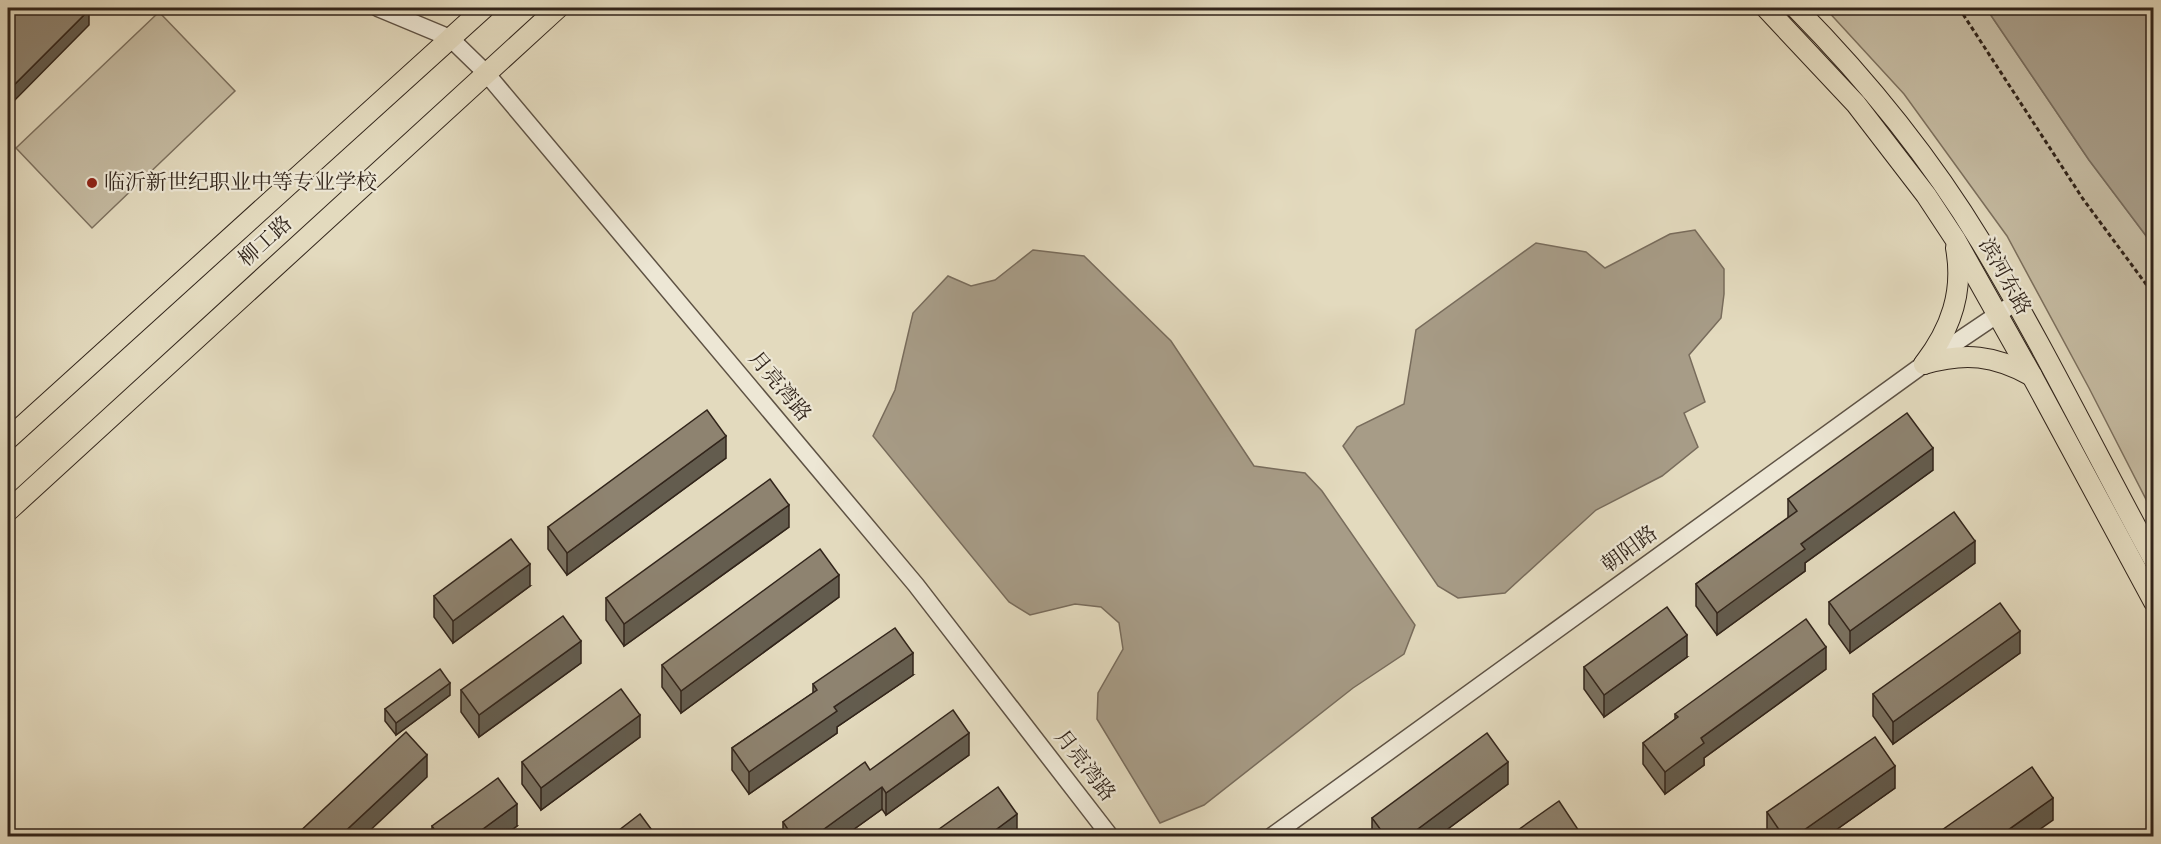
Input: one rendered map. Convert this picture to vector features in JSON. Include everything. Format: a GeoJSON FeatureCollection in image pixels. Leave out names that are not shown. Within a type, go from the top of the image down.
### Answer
{"type":"FeatureCollection","features":[{"type":"Feature","properties":{"kind":"main road","name":"柳工路"},"geometry":{"type":"LineString","coordinates":[[8,439],[484,8]]}},
{"type":"Feature","properties":{"kind":"main road","name":"柳工路"},"geometry":{"type":"LineString","coordinates":[[8,511],[558,8]]}},
{"type":"Feature","properties":{"kind":"main road","name":"滨河东路"},"geometry":{"type":"LineString","coordinates":[[1766,8],[1856,104],[1926,195],[1955,239],[2154,602]]}},
{"type":"Feature","properties":{"kind":"main road","name":"滨河东路"},"geometry":{"type":"LineString","coordinates":[[1796,8],[1872,92],[1942,184],[1980,241],[2051,364],[2154,560]]}},
{"type":"Feature","properties":{"kind":"main road"},"geometry":{"type":"LineString","coordinates":[[1924,363],[1943,336],[1955,305],[1959,283],[1959,261],[1955,239]]}},
{"type":"Feature","properties":{"kind":"main road"},"geometry":{"type":"LineString","coordinates":[[1924,363],[1961,356],[1980,357],[1998,360],[2032,376]]}},
{"type":"Feature","properties":{"kind":"street","name":"月亮湾路"},"geometry":{"type":"LineString","coordinates":[[378,8],[450,38],[486,73],[916,585],[1110,837]]}},
{"type":"Feature","properties":{"kind":"street","name":"朝阳路"},"geometry":{"type":"LineString","coordinates":[[1272,837],[1924,363],[2015,302]]}},
{"type":"Feature","properties":{"kind":"path"},"geometry":{"type":"LineString","coordinates":[[1959,8],[2084,199],[2154,295]]}},
{"type":"Feature","properties":{"kind":"shaded area"},"geometry":{"type":"Polygon","coordinates":[[[1825,8],[1986,8],[2089,160],[2153,245],[2153,513],[2007,236],[1904,94],[1825,8]]]}},
{"type":"Feature","properties":{"kind":"shaded area"},"geometry":{"type":"Polygon","coordinates":[[[1986,8],[2153,8],[2153,245],[2089,160],[1986,8]]]}},
{"type":"Feature","properties":{"kind":"shaded area"},"geometry":{"type":"Polygon","coordinates":[[[159,12],[235,91],[92,228],[16,148],[159,12]]]}},
{"type":"Feature","properties":{"kind":"shaded area"},"geometry":{"type":"Polygon","coordinates":[[[1695,230],[1724,269],[1721,318],[1689,355],[1705,402],[1684,413],[1698,447],[1662,476],[1596,510],[1505,593],[1458,598],[1438,586],[1343,446],[1357,427],[1404,404],[1416,330],[1536,243],[1586,252],[1605,268],[1670,234],[1695,230]]]}},
{"type":"Feature","properties":{"kind":"shaded area"},"geometry":{"type":"Polygon","coordinates":[[[1033,250],[1084,256],[1171,341],[1254,466],[1305,473],[1322,491],[1415,625],[1404,654],[1353,688],[1204,805],[1160,823],[1097,719],[1098,693],[1123,649],[1119,623],[1101,607],[1075,604],[1030,615],[1009,602],[873,436],[895,390],[913,313],[948,276],[971,286],[995,280],[1033,250]]]}},
{"type":"Feature","properties":{"kind":"building"},"geometry":{"type":"Polygon","coordinates":[[[17,8],[87,8],[89,10],[8,91],[8,17],[17,8]]]}},
{"type":"Feature","properties":{"kind":"building"},"geometry":{"type":"Polygon","coordinates":[[[707,410],[726,436],[567,553],[548,527],[707,410]]]}},
{"type":"Feature","properties":{"kind":"building"},"geometry":{"type":"Polygon","coordinates":[[[1907,413],[1933,448],[1801,544],[1805,549],[1717,613],[1696,584],[1797,511],[1788,499],[1907,413]]]}},
{"type":"Feature","properties":{"kind":"building"},"geometry":{"type":"Polygon","coordinates":[[[770,479],[789,505],[624,624],[606,598],[770,479]]]}},
{"type":"Feature","properties":{"kind":"building"},"geometry":{"type":"Polygon","coordinates":[[[1954,512],[1975,541],[1850,631],[1829,602],[1954,512]]]}},
{"type":"Feature","properties":{"kind":"building"},"geometry":{"type":"Polygon","coordinates":[[[511,539],[530,564],[453,621],[434,596],[511,539]]]}},
{"type":"Feature","properties":{"kind":"building"},"geometry":{"type":"Polygon","coordinates":[[[820,549],[839,575],[681,691],[662,665],[820,549]]]}},
{"type":"Feature","properties":{"kind":"building"},"geometry":{"type":"Polygon","coordinates":[[[2000,603],[2020,631],[1893,722],[1873,694],[2000,603]]]}},
{"type":"Feature","properties":{"kind":"building"},"geometry":{"type":"Polygon","coordinates":[[[1667,607],[1687,635],[1604,695],[1584,667],[1667,607]]]}},
{"type":"Feature","properties":{"kind":"building"},"geometry":{"type":"Polygon","coordinates":[[[563,616],[581,641],[479,715],[461,690],[563,616]]]}},
{"type":"Feature","properties":{"kind":"building"},"geometry":{"type":"Polygon","coordinates":[[[1806,619],[1826,647],[1701,738],[1704,743],[1665,772],[1643,743],[1678,717],[1675,714],[1806,619]]]}},
{"type":"Feature","properties":{"kind":"building"},"geometry":{"type":"Polygon","coordinates":[[[895,628],[913,653],[834,707],[837,711],[749,772],[732,748],[817,690],[813,684],[895,628]]]}},
{"type":"Feature","properties":{"kind":"building"},"geometry":{"type":"Polygon","coordinates":[[[440,669],[450,683],[396,723],[385,709],[440,669]]]}},
{"type":"Feature","properties":{"kind":"building"},"geometry":{"type":"Polygon","coordinates":[[[621,689],[640,715],[541,788],[522,762],[621,689]]]}},
{"type":"Feature","properties":{"kind":"building"},"geometry":{"type":"Polygon","coordinates":[[[953,710],[969,733],[886,793],[882,787],[813,837],[793,837],[783,822],[865,762],[870,770],[953,710]]]}},
{"type":"Feature","properties":{"kind":"building"},"geometry":{"type":"Polygon","coordinates":[[[406,732],[427,755],[339,837],[294,837],[406,732]]]}},
{"type":"Feature","properties":{"kind":"building"},"geometry":{"type":"Polygon","coordinates":[[[1487,733],[1508,762],[1407,837],[1386,837],[1372,818],[1487,733]]]}},
{"type":"Feature","properties":{"kind":"building"},"geometry":{"type":"Polygon","coordinates":[[[1875,737],[1895,766],[1794,837],[1784,837],[1767,812],[1875,737]]]}},
{"type":"Feature","properties":{"kind":"building"},"geometry":{"type":"Polygon","coordinates":[[[2032,767],[2053,798],[1998,837],[1932,837],[2032,767]]]}},
{"type":"Feature","properties":{"kind":"building"},"geometry":{"type":"Polygon","coordinates":[[[498,778],[517,804],[472,837],[439,837],[432,826],[498,778]]]}},
{"type":"Feature","properties":{"kind":"building"},"geometry":{"type":"Polygon","coordinates":[[[998,787],[1017,814],[986,837],[928,837],[998,787]]]}},
{"type":"Feature","properties":{"kind":"building"},"geometry":{"type":"Polygon","coordinates":[[[1559,801],[1579,831],[1572,837],[1508,837],[1559,801]]]}},
{"type":"Feature","properties":{"kind":"building"},"geometry":{"type":"Polygon","coordinates":[[[640,814],[657,837],[610,837],[640,814]]]}},
{"type":"Feature","properties":{"kind":"place","name":"临沂新世纪职业中等专业学校"},"geometry":{"type":"Point","coordinates":[92,183]}}]}
